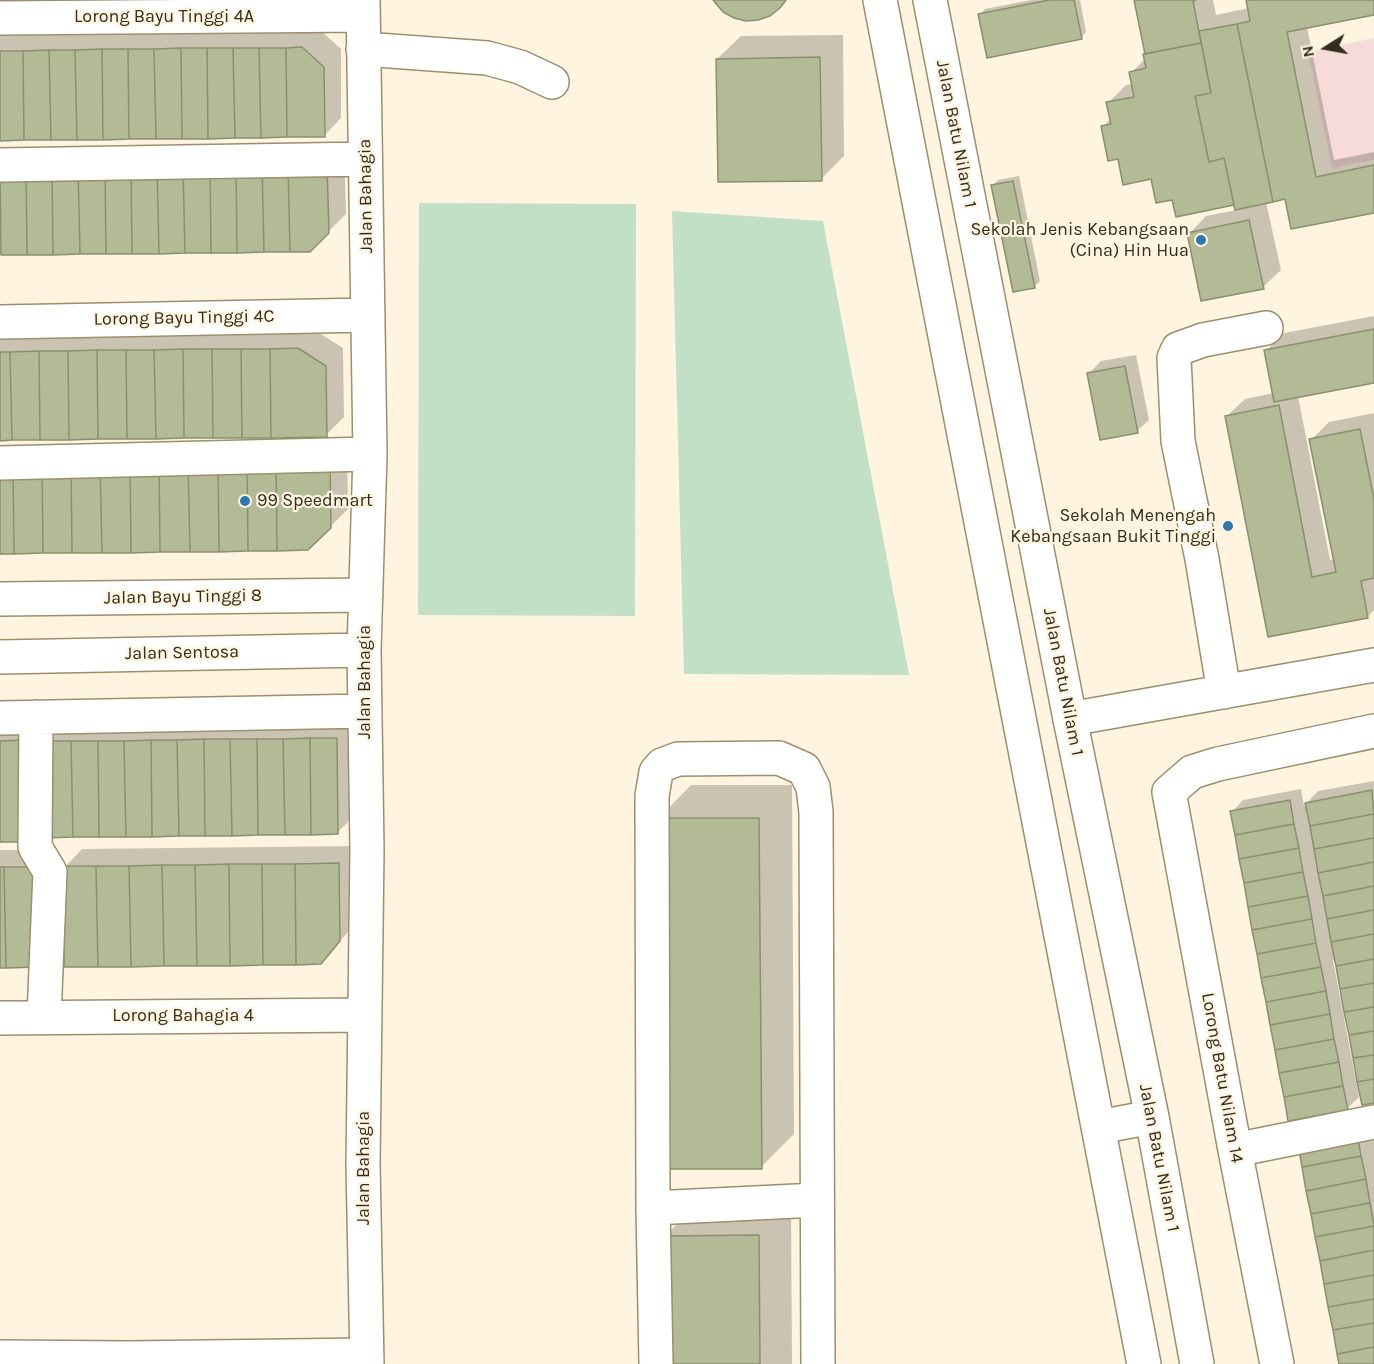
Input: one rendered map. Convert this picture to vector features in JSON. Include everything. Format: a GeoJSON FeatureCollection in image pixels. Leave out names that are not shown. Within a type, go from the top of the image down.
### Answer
{"type":"FeatureCollection","features":[{"type":"Feature","properties":{"kind":"street"},"geometry":{"type":"LineString","coordinates":[[880,0],[1144,1364]]}},
{"type":"Feature","properties":{"kind":"street","name":"Jalan Batu Nilam 1"},"geometry":{"type":"LineString","coordinates":[[930,0],[1070,719],[1152,1117],[1197,1364]]}},
{"type":"Feature","properties":{"kind":"street","name":"Lorong Bayu Tinggi 4A"},"geometry":{"type":"LineString","coordinates":[[0,18],[363,7]]}},
{"type":"Feature","properties":{"kind":"street","name":"Jalan Bahagia"},"geometry":{"type":"LineString","coordinates":[[363,7],[370,454],[364,650],[367,850],[363,1164],[366,1360]]}},
{"type":"Feature","properties":{"kind":"street"},"geometry":{"type":"LineString","coordinates":[[363,49],[487,58],[520,67],[552,82]]}},
{"type":"Feature","properties":{"kind":"street"},"geometry":{"type":"LineString","coordinates":[[0,165],[365,159]]}},
{"type":"Feature","properties":{"kind":"street","name":"Lorong Bayu Tinggi 4C"},"geometry":{"type":"LineString","coordinates":[[0,322],[368,315]]}},
{"type":"Feature","properties":{"kind":"street"},"geometry":{"type":"LineString","coordinates":[[1224,692],[1202,560],[1178,441],[1174,358],[1178,349],[1203,340],[1266,327]]}},
{"type":"Feature","properties":{"kind":"street"},"geometry":{"type":"LineString","coordinates":[[0,463],[370,454]]}},
{"type":"Feature","properties":{"kind":"street","name":"Jalan Bayu Tinggi 8"},"geometry":{"type":"LineString","coordinates":[[0,599],[366,596]]}},
{"type":"Feature","properties":{"kind":"street","name":"Jalan Sentosa"},"geometry":{"type":"LineString","coordinates":[[0,657],[364,650]]}},
{"type":"Feature","properties":{"kind":"street"},"geometry":{"type":"LineString","coordinates":[[1070,719],[1374,665]]}},
{"type":"Feature","properties":{"kind":"street"},"geometry":{"type":"LineString","coordinates":[[0,718],[365,711]]}},
{"type":"Feature","properties":{"kind":"street"},"geometry":{"type":"LineString","coordinates":[[36,717],[35,847],[50,872],[44,1017]]}},
{"type":"Feature","properties":{"kind":"street","name":"Lorong Batu Nilam 14"},"geometry":{"type":"LineString","coordinates":[[1277,1364],[1169,792],[1192,772],[1253,756],[1374,731]]}},
{"type":"Feature","properties":{"kind":"street"},"geometry":{"type":"LineString","coordinates":[[656,1364],[652,1208],[652,796],[656,772],[662,765],[678,759],[779,758],[804,769],[813,787],[816,813],[818,1364]]}},
{"type":"Feature","properties":{"kind":"street","name":"Lorong Bahagia 4"},"geometry":{"type":"LineString","coordinates":[[0,1018],[365,1015]]}},
{"type":"Feature","properties":{"kind":"street"},"geometry":{"type":"LineString","coordinates":[[1099,1127],[1152,1117]]}},
{"type":"Feature","properties":{"kind":"street"},"geometry":{"type":"LineString","coordinates":[[1235,1150],[1374,1122]]}},
{"type":"Feature","properties":{"kind":"street"},"geometry":{"type":"LineString","coordinates":[[652,1208],[817,1200]]}},
{"type":"Feature","properties":{"kind":"street"},"geometry":{"type":"LineString","coordinates":[[0,1357],[127,1361],[366,1360]]}},
{"type":"Feature","properties":{"kind":"shaded area"},"geometry":{"type":"Polygon","coordinates":[[[1374,38],[1374,160],[1332,168],[1308,52],[1374,38]]]}},
{"type":"Feature","properties":{"kind":"shaded area"},"geometry":{"type":"Polygon","coordinates":[[[419,203],[636,204],[635,616],[418,615],[419,203]]]}},
{"type":"Feature","properties":{"kind":"shaded area"},"geometry":{"type":"Polygon","coordinates":[[[672,211],[823,221],[909,675],[684,674],[672,211]]]}},
{"type":"Feature","properties":{"kind":"building"},"geometry":{"type":"Polygon","coordinates":[[[713,0],[786,0],[770,16],[746,21],[723,12],[713,0]]]}},
{"type":"Feature","properties":{"kind":"building"},"geometry":{"type":"Polygon","coordinates":[[[1049,0],[1074,0],[1082,39],[987,58],[978,14],[1049,0]]]}},
{"type":"Feature","properties":{"kind":"building"},"geometry":{"type":"Polygon","coordinates":[[[1134,0],[1196,0],[1193,1],[1201,43],[1145,54],[1134,0]]]}},
{"type":"Feature","properties":{"kind":"building"},"geometry":{"type":"Polygon","coordinates":[[[1246,0],[1374,0],[1374,15],[1287,32],[1316,177],[1374,165],[1374,213],[1291,229],[1285,199],[1273,202],[1237,24],[1250,21],[1246,0]]]}},
{"type":"Feature","properties":{"kind":"building"},"geometry":{"type":"Polygon","coordinates":[[[1237,24],[1273,202],[1235,210],[1224,158],[1209,162],[1195,96],[1211,93],[1199,31],[1237,24]]]}},
{"type":"Feature","properties":{"kind":"building"},"geometry":{"type":"Polygon","coordinates":[[[1201,43],[1211,93],[1195,96],[1209,162],[1224,158],[1234,205],[1176,217],[1172,200],[1156,203],[1151,179],[1123,185],[1118,159],[1108,161],[1101,126],[1111,124],[1106,102],[1134,97],[1129,72],[1146,68],[1143,54],[1201,43]]]}},
{"type":"Feature","properties":{"kind":"building"},"geometry":{"type":"Polygon","coordinates":[[[302,47],[324,67],[325,137],[287,137],[286,48],[302,47]]]}},
{"type":"Feature","properties":{"kind":"building"},"geometry":{"type":"Polygon","coordinates":[[[181,48],[182,139],[156,139],[154,49],[181,48]]]}},
{"type":"Feature","properties":{"kind":"building"},"geometry":{"type":"Polygon","coordinates":[[[181,48],[207,48],[208,139],[182,139],[181,48]]]}},
{"type":"Feature","properties":{"kind":"building"},"geometry":{"type":"Polygon","coordinates":[[[207,48],[233,48],[235,138],[208,139],[207,48]]]}},
{"type":"Feature","properties":{"kind":"building"},"geometry":{"type":"Polygon","coordinates":[[[233,48],[259,48],[261,138],[235,138],[233,48]]]}},
{"type":"Feature","properties":{"kind":"building"},"geometry":{"type":"Polygon","coordinates":[[[259,48],[286,48],[287,137],[261,138],[259,48]]]}},
{"type":"Feature","properties":{"kind":"building"},"geometry":{"type":"Polygon","coordinates":[[[102,49],[103,140],[77,140],[75,50],[102,49]]]}},
{"type":"Feature","properties":{"kind":"building"},"geometry":{"type":"Polygon","coordinates":[[[102,49],[128,49],[129,139],[103,140],[102,49]]]}},
{"type":"Feature","properties":{"kind":"building"},"geometry":{"type":"Polygon","coordinates":[[[128,49],[154,49],[156,139],[129,139],[128,49]]]}},
{"type":"Feature","properties":{"kind":"building"},"geometry":{"type":"Polygon","coordinates":[[[49,50],[51,140],[24,140],[23,51],[49,50]]]}},
{"type":"Feature","properties":{"kind":"building"},"geometry":{"type":"Polygon","coordinates":[[[49,50],[75,50],[77,140],[51,140],[49,50]]]}},
{"type":"Feature","properties":{"kind":"building"},"geometry":{"type":"Polygon","coordinates":[[[0,51],[23,51],[24,140],[0,141],[0,51]]]}},
{"type":"Feature","properties":{"kind":"building"},"geometry":{"type":"Polygon","coordinates":[[[820,57],[822,181],[718,182],[716,59],[820,57]]]}},
{"type":"Feature","properties":{"kind":"building"},"geometry":{"type":"Polygon","coordinates":[[[327,164],[329,233],[310,252],[290,252],[288,165],[327,164]]]}},
{"type":"Feature","properties":{"kind":"building"},"geometry":{"type":"Polygon","coordinates":[[[236,165],[262,165],[264,252],[237,253],[236,165]]]}},
{"type":"Feature","properties":{"kind":"building"},"geometry":{"type":"Polygon","coordinates":[[[236,165],[237,253],[211,253],[210,166],[236,165]]]}},
{"type":"Feature","properties":{"kind":"building"},"geometry":{"type":"Polygon","coordinates":[[[262,165],[288,165],[290,252],[264,252],[262,165]]]}},
{"type":"Feature","properties":{"kind":"building"},"geometry":{"type":"Polygon","coordinates":[[[131,166],[157,166],[159,254],[132,254],[131,166]]]}},
{"type":"Feature","properties":{"kind":"building"},"geometry":{"type":"Polygon","coordinates":[[[131,166],[132,254],[106,254],[105,167],[131,166]]]}},
{"type":"Feature","properties":{"kind":"building"},"geometry":{"type":"Polygon","coordinates":[[[157,166],[183,166],[185,253],[159,254],[157,166]]]}},
{"type":"Feature","properties":{"kind":"building"},"geometry":{"type":"Polygon","coordinates":[[[183,166],[210,166],[211,253],[185,253],[183,166]]]}},
{"type":"Feature","properties":{"kind":"building"},"geometry":{"type":"Polygon","coordinates":[[[52,167],[78,167],[80,254],[53,255],[52,167]]]}},
{"type":"Feature","properties":{"kind":"building"},"geometry":{"type":"Polygon","coordinates":[[[52,167],[53,255],[27,255],[26,168],[52,167]]]}},
{"type":"Feature","properties":{"kind":"building"},"geometry":{"type":"Polygon","coordinates":[[[78,167],[105,167],[106,254],[80,254],[78,167]]]}},
{"type":"Feature","properties":{"kind":"building"},"geometry":{"type":"Polygon","coordinates":[[[0,168],[26,168],[27,255],[1,255],[0,168]]]}},
{"type":"Feature","properties":{"kind":"building"},"geometry":{"type":"Polygon","coordinates":[[[1013,181],[1035,288],[1013,292],[991,185],[1013,181]]]}},
{"type":"Feature","properties":{"kind":"building"},"geometry":{"type":"Polygon","coordinates":[[[1249,220],[1264,289],[1201,301],[1187,233],[1249,220]]]}},
{"type":"Feature","properties":{"kind":"building"},"geometry":{"type":"Polygon","coordinates":[[[1374,329],[1374,383],[1274,402],[1264,350],[1374,329]]]}},
{"type":"Feature","properties":{"kind":"building"},"geometry":{"type":"Polygon","coordinates":[[[298,348],[326,366],[327,437],[271,438],[270,349],[298,348]]]}},
{"type":"Feature","properties":{"kind":"building"},"geometry":{"type":"Polygon","coordinates":[[[183,349],[184,438],[156,439],[154,350],[183,349]]]}},
{"type":"Feature","properties":{"kind":"building"},"geometry":{"type":"Polygon","coordinates":[[[183,349],[212,349],[213,438],[184,438],[183,349]]]}},
{"type":"Feature","properties":{"kind":"building"},"geometry":{"type":"Polygon","coordinates":[[[212,349],[241,349],[242,438],[213,438],[212,349]]]}},
{"type":"Feature","properties":{"kind":"building"},"geometry":{"type":"Polygon","coordinates":[[[241,349],[270,349],[271,438],[242,438],[241,349]]]}},
{"type":"Feature","properties":{"kind":"building"},"geometry":{"type":"Polygon","coordinates":[[[97,350],[98,439],[69,440],[68,351],[97,350]]]}},
{"type":"Feature","properties":{"kind":"building"},"geometry":{"type":"Polygon","coordinates":[[[97,350],[126,350],[127,439],[98,439],[97,350]]]}},
{"type":"Feature","properties":{"kind":"building"},"geometry":{"type":"Polygon","coordinates":[[[126,350],[154,350],[156,439],[127,439],[126,350]]]}},
{"type":"Feature","properties":{"kind":"building"},"geometry":{"type":"Polygon","coordinates":[[[39,351],[40,440],[12,440],[10,352],[39,351]]]}},
{"type":"Feature","properties":{"kind":"building"},"geometry":{"type":"Polygon","coordinates":[[[39,351],[68,351],[69,440],[40,440],[39,351]]]}},
{"type":"Feature","properties":{"kind":"building"},"geometry":{"type":"Polygon","coordinates":[[[0,352],[10,352],[12,440],[0,441],[0,352]]]}},
{"type":"Feature","properties":{"kind":"building"},"geometry":{"type":"Polygon","coordinates":[[[1125,366],[1138,433],[1100,440],[1087,373],[1125,366]]]}},
{"type":"Feature","properties":{"kind":"building"},"geometry":{"type":"Polygon","coordinates":[[[1279,405],[1312,577],[1336,572],[1309,439],[1360,429],[1374,499],[1374,578],[1361,581],[1368,618],[1268,637],[1225,416],[1279,405]]]}},
{"type":"Feature","properties":{"kind":"building"},"geometry":{"type":"Polygon","coordinates":[[[276,459],[330,459],[331,528],[308,550],[277,551],[276,459]]]}},
{"type":"Feature","properties":{"kind":"building"},"geometry":{"type":"Polygon","coordinates":[[[276,459],[277,551],[248,551],[247,460],[276,459]]]}},
{"type":"Feature","properties":{"kind":"building"},"geometry":{"type":"Polygon","coordinates":[[[218,460],[247,460],[248,551],[219,552],[218,460]]]}},
{"type":"Feature","properties":{"kind":"building"},"geometry":{"type":"Polygon","coordinates":[[[218,460],[219,552],[190,552],[188,461],[218,460]]]}},
{"type":"Feature","properties":{"kind":"building"},"geometry":{"type":"Polygon","coordinates":[[[100,461],[130,461],[131,553],[102,553],[100,461]]]}},
{"type":"Feature","properties":{"kind":"building"},"geometry":{"type":"Polygon","coordinates":[[[100,461],[102,553],[72,553],[71,462],[100,461]]]}},
{"type":"Feature","properties":{"kind":"building"},"geometry":{"type":"Polygon","coordinates":[[[130,461],[159,461],[160,552],[131,553],[130,461]]]}},
{"type":"Feature","properties":{"kind":"building"},"geometry":{"type":"Polygon","coordinates":[[[159,461],[188,461],[190,552],[160,552],[159,461]]]}},
{"type":"Feature","properties":{"kind":"building"},"geometry":{"type":"Polygon","coordinates":[[[13,462],[42,462],[43,553],[14,554],[13,462]]]}},
{"type":"Feature","properties":{"kind":"building"},"geometry":{"type":"Polygon","coordinates":[[[13,462],[14,554],[0,554],[0,463],[13,462]]]}},
{"type":"Feature","properties":{"kind":"building"},"geometry":{"type":"Polygon","coordinates":[[[42,462],[71,462],[72,553],[43,553],[42,462]]]}},
{"type":"Feature","properties":{"kind":"building"},"geometry":{"type":"Polygon","coordinates":[[[310,738],[337,738],[338,834],[311,835],[310,738]]]}},
{"type":"Feature","properties":{"kind":"building"},"geometry":{"type":"Polygon","coordinates":[[[310,738],[311,835],[285,835],[283,739],[310,738]]]}},
{"type":"Feature","properties":{"kind":"building"},"geometry":{"type":"Polygon","coordinates":[[[204,739],[205,836],[179,836],[177,740],[204,739]]]}},
{"type":"Feature","properties":{"kind":"building"},"geometry":{"type":"Polygon","coordinates":[[[204,739],[230,739],[232,836],[205,836],[204,739]]]}},
{"type":"Feature","properties":{"kind":"building"},"geometry":{"type":"Polygon","coordinates":[[[230,739],[257,739],[258,835],[232,836],[230,739]]]}},
{"type":"Feature","properties":{"kind":"building"},"geometry":{"type":"Polygon","coordinates":[[[257,739],[283,739],[285,835],[258,835],[257,739]]]}},
{"type":"Feature","properties":{"kind":"building"},"geometry":{"type":"Polygon","coordinates":[[[22,740],[23,842],[0,842],[0,741],[22,740]]]}},
{"type":"Feature","properties":{"kind":"building"},"geometry":{"type":"Polygon","coordinates":[[[151,740],[152,837],[126,837],[124,741],[151,740]]]}},
{"type":"Feature","properties":{"kind":"building"},"geometry":{"type":"Polygon","coordinates":[[[151,740],[177,740],[179,836],[152,837],[151,740]]]}},
{"type":"Feature","properties":{"kind":"building"},"geometry":{"type":"Polygon","coordinates":[[[45,741],[71,741],[73,837],[46,838],[45,741]]]}},
{"type":"Feature","properties":{"kind":"building"},"geometry":{"type":"Polygon","coordinates":[[[71,741],[98,741],[99,837],[73,837],[71,741]]]}},
{"type":"Feature","properties":{"kind":"building"},"geometry":{"type":"Polygon","coordinates":[[[98,741],[124,741],[126,837],[99,837],[98,741]]]}},
{"type":"Feature","properties":{"kind":"building"},"geometry":{"type":"Polygon","coordinates":[[[1372,790],[1374,814],[1310,826],[1305,803],[1372,790]]]}},
{"type":"Feature","properties":{"kind":"building"},"geometry":{"type":"Polygon","coordinates":[[[1290,800],[1294,824],[1235,835],[1230,811],[1290,800]]]}},
{"type":"Feature","properties":{"kind":"building"},"geometry":{"type":"Polygon","coordinates":[[[1374,814],[1374,838],[1314,849],[1310,826],[1374,814]]]}},
{"type":"Feature","properties":{"kind":"building"},"geometry":{"type":"Polygon","coordinates":[[[656,818],[759,818],[762,1169],[658,1169],[656,818]]]}},
{"type":"Feature","properties":{"kind":"building"},"geometry":{"type":"Polygon","coordinates":[[[1294,824],[1299,848],[1239,859],[1235,835],[1294,824]]]}},
{"type":"Feature","properties":{"kind":"building"},"geometry":{"type":"Polygon","coordinates":[[[1374,838],[1374,862],[1318,873],[1314,849],[1374,838]]]}},
{"type":"Feature","properties":{"kind":"building"},"geometry":{"type":"Polygon","coordinates":[[[1299,848],[1303,872],[1244,883],[1239,859],[1299,848]]]}},
{"type":"Feature","properties":{"kind":"building"},"geometry":{"type":"Polygon","coordinates":[[[1374,862],[1374,886],[1323,896],[1318,873],[1374,862]]]}},
{"type":"Feature","properties":{"kind":"building"},"geometry":{"type":"Polygon","coordinates":[[[339,863],[340,941],[321,964],[296,965],[295,864],[339,863]]]}},
{"type":"Feature","properties":{"kind":"building"},"geometry":{"type":"Polygon","coordinates":[[[229,864],[230,966],[197,966],[195,865],[229,864]]]}},
{"type":"Feature","properties":{"kind":"building"},"geometry":{"type":"Polygon","coordinates":[[[229,864],[262,864],[263,965],[230,966],[229,864]]]}},
{"type":"Feature","properties":{"kind":"building"},"geometry":{"type":"Polygon","coordinates":[[[262,864],[295,864],[296,965],[263,965],[262,864]]]}},
{"type":"Feature","properties":{"kind":"building"},"geometry":{"type":"Polygon","coordinates":[[[162,865],[164,966],[131,967],[129,866],[162,865]]]}},
{"type":"Feature","properties":{"kind":"building"},"geometry":{"type":"Polygon","coordinates":[[[162,865],[195,865],[197,966],[164,966],[162,865]]]}},
{"type":"Feature","properties":{"kind":"building"},"geometry":{"type":"Polygon","coordinates":[[[63,866],[96,866],[98,967],[64,967],[63,866]]]}},
{"type":"Feature","properties":{"kind":"building"},"geometry":{"type":"Polygon","coordinates":[[[96,866],[129,866],[131,967],[98,967],[96,866]]]}},
{"type":"Feature","properties":{"kind":"building"},"geometry":{"type":"Polygon","coordinates":[[[0,867],[4,867],[6,968],[0,968],[0,867]]]}},
{"type":"Feature","properties":{"kind":"building"},"geometry":{"type":"Polygon","coordinates":[[[4,867],[37,867],[38,967],[6,968],[4,867]]]}},
{"type":"Feature","properties":{"kind":"building"},"geometry":{"type":"Polygon","coordinates":[[[1303,872],[1308,896],[1248,907],[1244,883],[1303,872]]]}},
{"type":"Feature","properties":{"kind":"building"},"geometry":{"type":"Polygon","coordinates":[[[1374,886],[1374,910],[1327,919],[1323,896],[1374,886]]]}},
{"type":"Feature","properties":{"kind":"building"},"geometry":{"type":"Polygon","coordinates":[[[1308,896],[1312,919],[1252,930],[1248,907],[1308,896]]]}},
{"type":"Feature","properties":{"kind":"building"},"geometry":{"type":"Polygon","coordinates":[[[1374,910],[1374,934],[1331,942],[1327,919],[1374,910]]]}},
{"type":"Feature","properties":{"kind":"building"},"geometry":{"type":"Polygon","coordinates":[[[1312,919],[1316,943],[1257,954],[1252,930],[1312,919]]]}},
{"type":"Feature","properties":{"kind":"building"},"geometry":{"type":"Polygon","coordinates":[[[1374,934],[1374,959],[1336,966],[1331,942],[1374,934]]]}},
{"type":"Feature","properties":{"kind":"building"},"geometry":{"type":"Polygon","coordinates":[[[1316,943],[1321,967],[1261,978],[1257,954],[1316,943]]]}},
{"type":"Feature","properties":{"kind":"building"},"geometry":{"type":"Polygon","coordinates":[[[1374,959],[1374,983],[1340,989],[1336,966],[1374,959]]]}},
{"type":"Feature","properties":{"kind":"building"},"geometry":{"type":"Polygon","coordinates":[[[1321,967],[1326,991],[1266,1002],[1261,978],[1321,967]]]}},
{"type":"Feature","properties":{"kind":"building"},"geometry":{"type":"Polygon","coordinates":[[[1374,983],[1374,1007],[1344,1012],[1340,989],[1374,983]]]}},
{"type":"Feature","properties":{"kind":"building"},"geometry":{"type":"Polygon","coordinates":[[[1326,991],[1330,1014],[1270,1025],[1266,1002],[1326,991]]]}},
{"type":"Feature","properties":{"kind":"building"},"geometry":{"type":"Polygon","coordinates":[[[1374,1007],[1374,1031],[1349,1035],[1344,1012],[1374,1007]]]}},
{"type":"Feature","properties":{"kind":"building"},"geometry":{"type":"Polygon","coordinates":[[[1330,1014],[1334,1039],[1275,1050],[1270,1025],[1330,1014]]]}},
{"type":"Feature","properties":{"kind":"building"},"geometry":{"type":"Polygon","coordinates":[[[1374,1031],[1374,1055],[1353,1058],[1349,1035],[1374,1031]]]}},
{"type":"Feature","properties":{"kind":"building"},"geometry":{"type":"Polygon","coordinates":[[[1334,1039],[1339,1062],[1279,1073],[1275,1050],[1334,1039]]]}},
{"type":"Feature","properties":{"kind":"building"},"geometry":{"type":"Polygon","coordinates":[[[1374,1055],[1374,1079],[1357,1082],[1353,1058],[1374,1055]]]}},
{"type":"Feature","properties":{"kind":"building"},"geometry":{"type":"Polygon","coordinates":[[[1339,1062],[1343,1086],[1284,1097],[1279,1073],[1339,1062]]]}},
{"type":"Feature","properties":{"kind":"building"},"geometry":{"type":"Polygon","coordinates":[[[1374,1079],[1374,1103],[1362,1105],[1357,1082],[1374,1079]]]}},
{"type":"Feature","properties":{"kind":"building"},"geometry":{"type":"Polygon","coordinates":[[[1343,1086],[1348,1110],[1288,1121],[1284,1097],[1343,1086]]]}},
{"type":"Feature","properties":{"kind":"building"},"geometry":{"type":"Polygon","coordinates":[[[1357,1133],[1361,1156],[1302,1167],[1298,1144],[1357,1133]]]}},
{"type":"Feature","properties":{"kind":"building"},"geometry":{"type":"Polygon","coordinates":[[[1361,1156],[1366,1179],[1306,1191],[1302,1167],[1361,1156]]]}},
{"type":"Feature","properties":{"kind":"building"},"geometry":{"type":"Polygon","coordinates":[[[1366,1179],[1370,1203],[1311,1214],[1306,1191],[1366,1179]]]}},
{"type":"Feature","properties":{"kind":"building"},"geometry":{"type":"Polygon","coordinates":[[[1370,1203],[1374,1226],[1315,1237],[1311,1214],[1370,1203]]]}},
{"type":"Feature","properties":{"kind":"building"},"geometry":{"type":"Polygon","coordinates":[[[1374,1226],[1374,1250],[1320,1261],[1315,1237],[1374,1226]]]}},
{"type":"Feature","properties":{"kind":"building"},"geometry":{"type":"Polygon","coordinates":[[[759,1235],[760,1364],[664,1364],[663,1236],[759,1235]]]}},
{"type":"Feature","properties":{"kind":"building"},"geometry":{"type":"Polygon","coordinates":[[[1374,1250],[1374,1275],[1324,1284],[1320,1261],[1374,1250]]]}},
{"type":"Feature","properties":{"kind":"building"},"geometry":{"type":"Polygon","coordinates":[[[1374,1275],[1374,1299],[1328,1307],[1324,1284],[1374,1275]]]}},
{"type":"Feature","properties":{"kind":"building"},"geometry":{"type":"Polygon","coordinates":[[[1374,1299],[1374,1323],[1333,1330],[1328,1307],[1374,1299]]]}},
{"type":"Feature","properties":{"kind":"building"},"geometry":{"type":"Polygon","coordinates":[[[1374,1323],[1374,1347],[1337,1354],[1333,1330],[1374,1323]]]}},
{"type":"Feature","properties":{"kind":"building"},"geometry":{"type":"Polygon","coordinates":[[[1374,1347],[1374,1364],[1339,1364],[1337,1354],[1374,1347]]]}},
{"type":"Feature","properties":{"kind":"place","name":"Sekolah Jenis Kebangsaan (Cina) Hin Hua"},"geometry":{"type":"Point","coordinates":[1201,240]}},
{"type":"Feature","properties":{"kind":"place","name":"99 Speedmart"},"geometry":{"type":"Point","coordinates":[245,501]}},
{"type":"Feature","properties":{"kind":"place","name":"Sekolah Menengah Kebangsaan Bukit Tinggi"},"geometry":{"type":"Point","coordinates":[1228,526]}}]}
